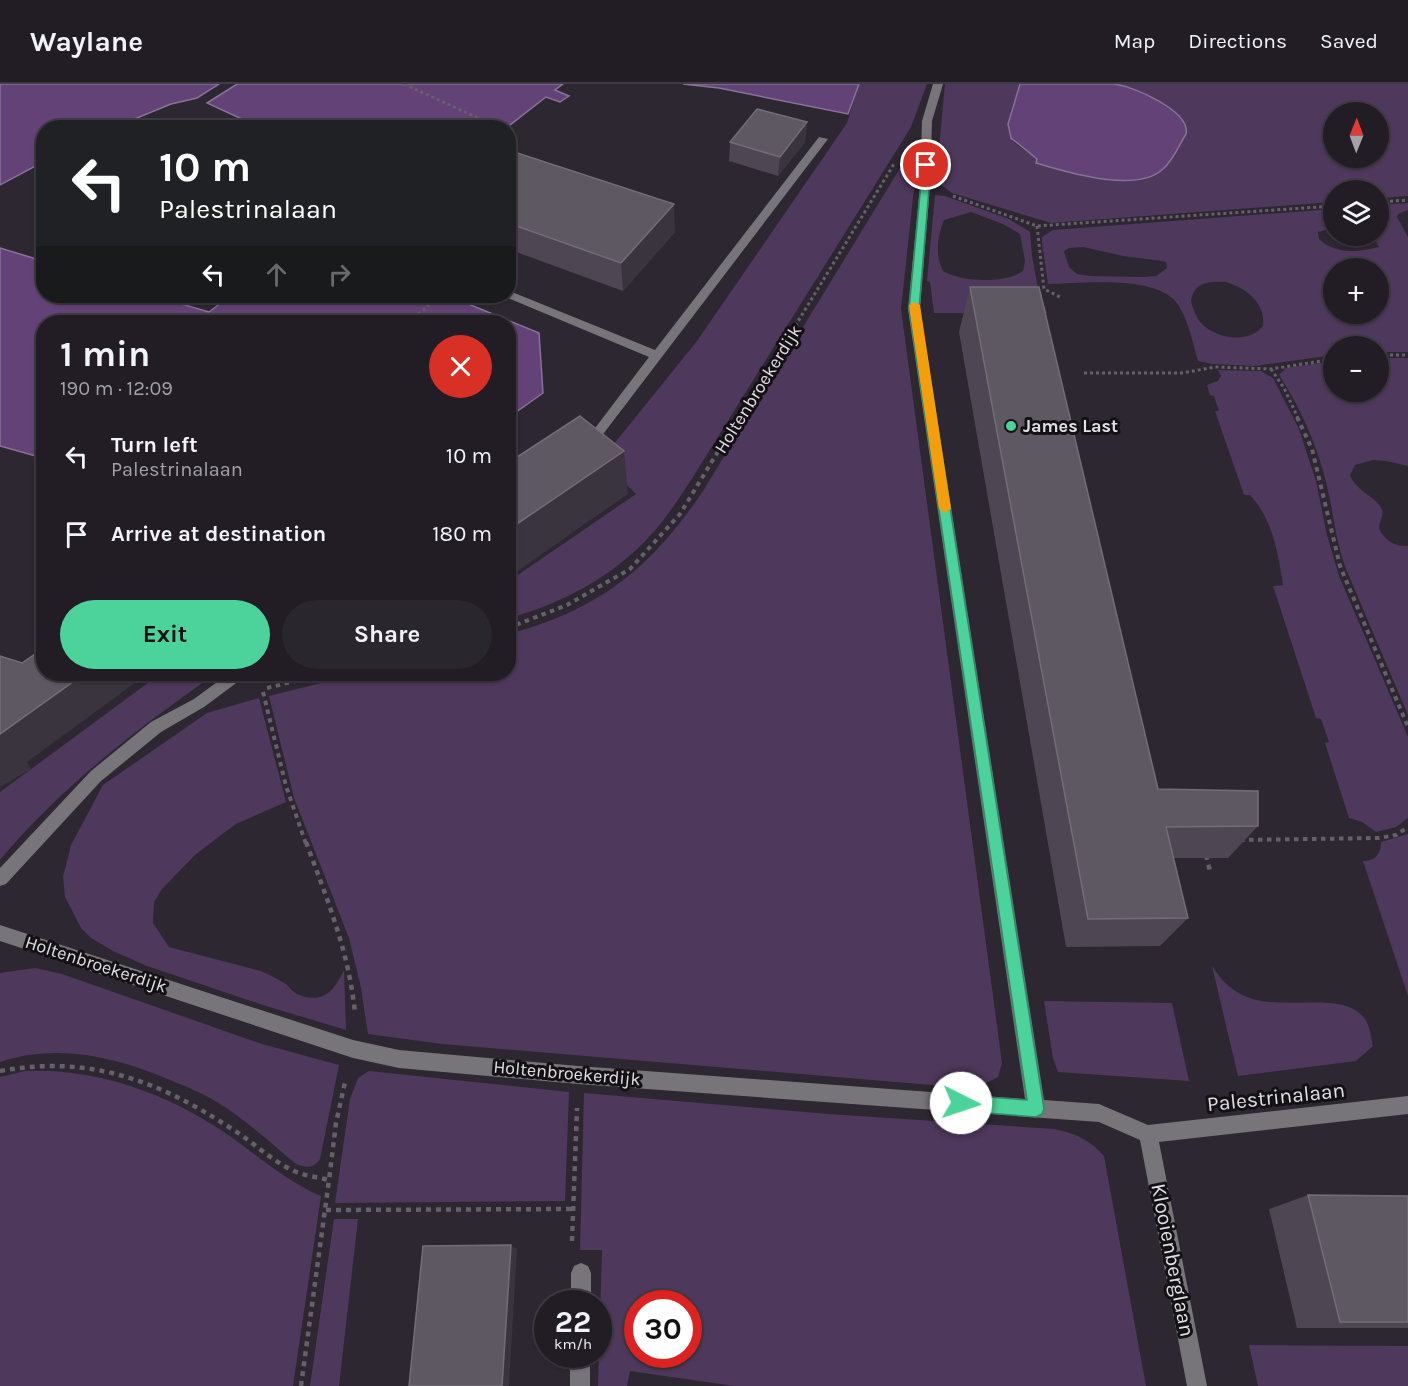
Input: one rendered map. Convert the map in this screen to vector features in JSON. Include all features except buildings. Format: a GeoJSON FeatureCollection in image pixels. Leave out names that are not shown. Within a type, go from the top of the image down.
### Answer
{"type":"FeatureCollection","features":[{"type":"Feature","properties":{"kind":"street"},"geometry":{"type":"LineString","coordinates":[[938,84],[927,121],[925,186],[914,309],[1036,1109]]}},
{"type":"Feature","properties":{"kind":"street"},"geometry":{"type":"LineString","coordinates":[[577,454],[586,448],[823,139]]}},
{"type":"Feature","properties":{"kind":"street"},"geometry":{"type":"LineString","coordinates":[[516,298],[657,356]]}},
{"type":"Feature","properties":{"kind":"street"},"geometry":{"type":"LineString","coordinates":[[0,879],[96,776],[156,727],[199,703],[229,681]]}},
{"type":"Feature","properties":{"kind":"street","name":"Holtenbroekerdijk"},"geometry":{"type":"LineString","coordinates":[[0,933],[353,1049],[399,1059],[578,1075],[1099,1113],[1148,1134]]}},
{"type":"Feature","properties":{"kind":"street","name":"Palestrinalaan"},"geometry":{"type":"LineString","coordinates":[[1148,1134],[1408,1106]]}},
{"type":"Feature","properties":{"kind":"street","name":"Klooienberglaan"},"geometry":{"type":"LineString","coordinates":[[1148,1134],[1197,1386]]}},
{"type":"Feature","properties":{"kind":"street"},"geometry":{"type":"LineString","coordinates":[[581,1273],[581,1290]]}},
{"type":"Feature","properties":{"kind":"street"},"geometry":{"type":"LineString","coordinates":[[580,1368],[580,1386]]}},
{"type":"Feature","properties":{"kind":"path"},"geometry":{"type":"LineString","coordinates":[[404,84],[483,120]]}},
{"type":"Feature","properties":{"kind":"path","name":"Holtenbroekerdijk"},"geometry":{"type":"LineString","coordinates":[[516,625],[567,605],[630,569],[680,514],[866,213],[901,152],[927,121]]}},
{"type":"Feature","properties":{"kind":"path"},"geometry":{"type":"LineString","coordinates":[[925,186],[1037,226],[1323,207]]}},
{"type":"Feature","properties":{"kind":"path"},"geometry":{"type":"LineString","coordinates":[[1389,201],[1408,200]]}},
{"type":"Feature","properties":{"kind":"path"},"geometry":{"type":"LineString","coordinates":[[1037,226],[1036,238],[1044,289],[1062,298]]}},
{"type":"Feature","properties":{"kind":"path"},"geometry":{"type":"LineString","coordinates":[[417,315],[432,303]]}},
{"type":"Feature","properties":{"kind":"path"},"geometry":{"type":"LineString","coordinates":[[205,315],[209,312]]}},
{"type":"Feature","properties":{"kind":"path"},"geometry":{"type":"LineString","coordinates":[[1389,355],[1408,355]]}},
{"type":"Feature","properties":{"kind":"path"},"geometry":{"type":"LineString","coordinates":[[1084,373],[1182,373],[1215,367],[1271,369],[1323,360]]}},
{"type":"Feature","properties":{"kind":"path"},"geometry":{"type":"LineString","coordinates":[[1271,369],[1284,388],[1312,449],[1340,566],[1408,727]]}},
{"type":"Feature","properties":{"kind":"path"},"geometry":{"type":"LineString","coordinates":[[1238,840],[1379,838],[1396,835],[1408,827]]}},
{"type":"Feature","properties":{"kind":"path"},"geometry":{"type":"LineString","coordinates":[[1205,850],[1210,871]]}},
{"type":"Feature","properties":{"kind":"path"},"geometry":{"type":"LineString","coordinates":[[578,1075],[572,1251],[581,1273]]}},
{"type":"Feature","properties":{"kind":"path"},"geometry":{"type":"LineString","coordinates":[[301,1386],[329,1180]]}},
{"type":"Feature","properties":{"kind":"path"},"geometry":{"type":"LineString","coordinates":[[326,1210],[573,1209]]}},
{"type":"Feature","properties":{"kind":"shaded area"},"geometry":{"type":"Polygon","coordinates":[[[0,84],[219,84],[197,98],[171,104],[132,120],[36,120],[36,166],[0,185],[0,84]]]}},
{"type":"Feature","properties":{"kind":"shaded area"},"geometry":{"type":"Polygon","coordinates":[[[237,84],[563,84],[555,90],[569,96],[560,102],[546,97],[516,120],[244,120],[207,103],[237,84]]]}},
{"type":"Feature","properties":{"kind":"shaded area"},"geometry":{"type":"Polygon","coordinates":[[[683,84],[859,84],[848,114],[719,88],[683,84]]]}},
{"type":"Feature","properties":{"kind":"shaded area"},"geometry":{"type":"Polygon","coordinates":[[[859,84],[927,84],[911,127],[693,477],[662,522],[647,540],[612,570],[573,594],[516,616],[516,576],[636,494],[601,460],[697,341],[847,123],[859,84]]]}},
{"type":"Feature","properties":{"kind":"shaded area"},"geometry":{"type":"Polygon","coordinates":[[[945,84],[1020,84],[1008,125],[1011,138],[1015,143],[1038,158],[1071,172],[1090,178],[1127,181],[1144,178],[1164,168],[1176,151],[1186,125],[1165,104],[1116,84],[1408,84],[1408,196],[1389,197],[1389,180],[1323,180],[1323,203],[1051,223],[952,193],[936,181],[945,84]]]}},
{"type":"Feature","properties":{"kind":"shaded area"},"geometry":{"type":"Polygon","coordinates":[[[1020,84],[1114,84],[1134,89],[1159,101],[1180,117],[1185,125],[1186,134],[1167,166],[1151,176],[1136,180],[1101,179],[1036,163],[1037,159],[1011,138],[1008,124],[1020,84]]]}},
{"type":"Feature","properties":{"kind":"shaded area"},"geometry":{"type":"Polygon","coordinates":[[[916,142],[919,142],[901,309],[1002,1063],[998,1077],[982,1085],[943,1086],[442,1044],[368,1034],[361,988],[349,938],[294,798],[269,696],[329,681],[516,681],[516,632],[570,612],[620,582],[663,543],[703,491],[916,142]]]}},
{"type":"Feature","properties":{"kind":"shaded area"},"geometry":{"type":"Polygon","coordinates":[[[935,195],[945,196],[1009,219],[1030,232],[1041,304],[1045,306],[1047,313],[934,313],[930,282],[927,281],[935,195]],[[971,212],[944,220],[938,246],[943,271],[971,279],[995,280],[1023,271],[1025,261],[1020,234],[1003,224],[971,212]]]}},
{"type":"Feature","properties":{"kind":"shaded area"},"geometry":{"type":"Polygon","coordinates":[[[1408,203],[1408,210],[1398,214],[1397,217],[1408,237],[1408,352],[1389,352],[1389,336],[1323,336],[1323,356],[1255,366],[1198,361],[1180,308],[1171,297],[1157,289],[1100,282],[1048,284],[1042,237],[1053,230],[1323,210],[1323,231],[1318,232],[1323,246],[1348,251],[1389,246],[1389,204],[1408,203]],[[1083,247],[1069,248],[1064,251],[1069,267],[1077,274],[1145,277],[1156,276],[1167,268],[1166,262],[1083,247]],[[1226,282],[1203,284],[1195,290],[1191,301],[1199,321],[1215,333],[1224,336],[1241,337],[1257,332],[1263,326],[1258,304],[1247,292],[1226,282]]]}},
{"type":"Feature","properties":{"kind":"shaded area"},"geometry":{"type":"Polygon","coordinates":[[[0,248],[36,259],[36,303],[178,303],[209,312],[221,303],[466,303],[495,315],[36,315],[36,456],[0,446],[0,248]]]}},
{"type":"Feature","properties":{"kind":"shaded area"},"geometry":{"type":"Polygon","coordinates":[[[516,324],[539,333],[543,393],[516,412],[516,324]]]}},
{"type":"Feature","properties":{"kind":"shaded area"},"geometry":{"type":"Polygon","coordinates":[[[1389,358],[1408,358],[1408,466],[1373,460],[1355,465],[1350,475],[1357,486],[1380,506],[1382,514],[1379,528],[1384,536],[1394,544],[1408,546],[1408,715],[1346,569],[1318,454],[1297,405],[1279,375],[1286,368],[1323,362],[1323,402],[1389,402],[1389,358]]]}},
{"type":"Feature","properties":{"kind":"shaded area"},"geometry":{"type":"Polygon","coordinates":[[[1218,370],[1261,371],[1273,378],[1299,429],[1316,481],[1327,535],[1339,576],[1408,737],[1408,818],[1396,827],[1376,832],[1362,822],[1349,818],[1325,743],[1329,742],[1321,719],[1316,718],[1273,586],[1283,585],[1273,537],[1258,505],[1250,495],[1244,495],[1215,411],[1219,411],[1214,396],[1210,395],[1207,385],[1218,381],[1221,376],[1218,370]]]}},
{"type":"Feature","properties":{"kind":"shaded area"},"geometry":{"type":"Polygon","coordinates":[[[151,681],[206,681],[129,737],[75,783],[48,808],[0,860],[0,792],[151,681]]]}},
{"type":"Feature","properties":{"kind":"shaded area"},"geometry":{"type":"Polygon","coordinates":[[[259,698],[286,802],[236,824],[195,855],[162,889],[154,902],[153,923],[169,947],[261,971],[286,984],[297,994],[306,997],[321,997],[332,990],[344,970],[346,1030],[147,966],[113,951],[91,938],[81,928],[65,897],[63,877],[71,845],[103,785],[207,713],[259,698]]]}},
{"type":"Feature","properties":{"kind":"shaded area"},"geometry":{"type":"Polygon","coordinates":[[[1408,834],[1408,996],[1363,861],[1371,860],[1376,856],[1381,842],[1408,834]]]}},
{"type":"Feature","properties":{"kind":"shaded area"},"geometry":{"type":"Polygon","coordinates":[[[1212,966],[1228,985],[1250,998],[1267,1002],[1340,1004],[1354,1009],[1367,1022],[1373,1046],[1356,1061],[1238,1076],[1212,966]]]}},
{"type":"Feature","properties":{"kind":"shaded area"},"geometry":{"type":"Polygon","coordinates":[[[35,968],[62,974],[262,1044],[339,1065],[320,1159],[310,1167],[296,1164],[250,1125],[214,1100],[183,1085],[129,1065],[108,1059],[65,1053],[22,1056],[0,1062],[0,973],[35,968]]]}},
{"type":"Feature","properties":{"kind":"shaded area"},"geometry":{"type":"Polygon","coordinates":[[[1044,1001],[1172,1003],[1189,1081],[1058,1072],[1053,1058],[1044,1001]]]}},
{"type":"Feature","properties":{"kind":"shaded area"},"geometry":{"type":"Polygon","coordinates":[[[25,1071],[51,1071],[102,1078],[128,1085],[176,1104],[221,1130],[307,1190],[321,1196],[293,1386],[0,1386],[0,1077],[25,1071]]]}},
{"type":"Feature","properties":{"kind":"shaded area"},"geometry":{"type":"Polygon","coordinates":[[[369,1071],[569,1092],[565,1201],[335,1203],[350,1099],[358,1078],[369,1071]]]}},
{"type":"Feature","properties":{"kind":"shaded area"},"geometry":{"type":"Polygon","coordinates":[[[584,1093],[1062,1131],[1088,1141],[1104,1156],[1146,1386],[734,1386],[630,1371],[627,1386],[598,1386],[599,1368],[612,1368],[612,1290],[601,1290],[602,1250],[580,1250],[584,1093]]]}},
{"type":"Feature","properties":{"kind":"shaded area"},"geometry":{"type":"Polygon","coordinates":[[[334,1219],[358,1219],[339,1386],[310,1386],[334,1219]]]}},
{"type":"Feature","properties":{"kind":"shaded area"},"geometry":{"type":"Polygon","coordinates":[[[1249,1345],[1408,1346],[1408,1386],[1258,1386],[1249,1345]]]}},
{"type":"Feature","properties":{"kind":"slow traffic"},"geometry":{"type":"LineString","coordinates":[[914,305],[945,509]]}},
{"type":"Feature","properties":{"kind":"place","name":"James Last"},"geometry":{"type":"Point","coordinates":[1011,426]}},
{"type":"Feature","properties":{"kind":"route"},"geometry":{"type":"LineString","coordinates":[[926,165],[914,309],[1036,1109],[961,1103]]}}]}
